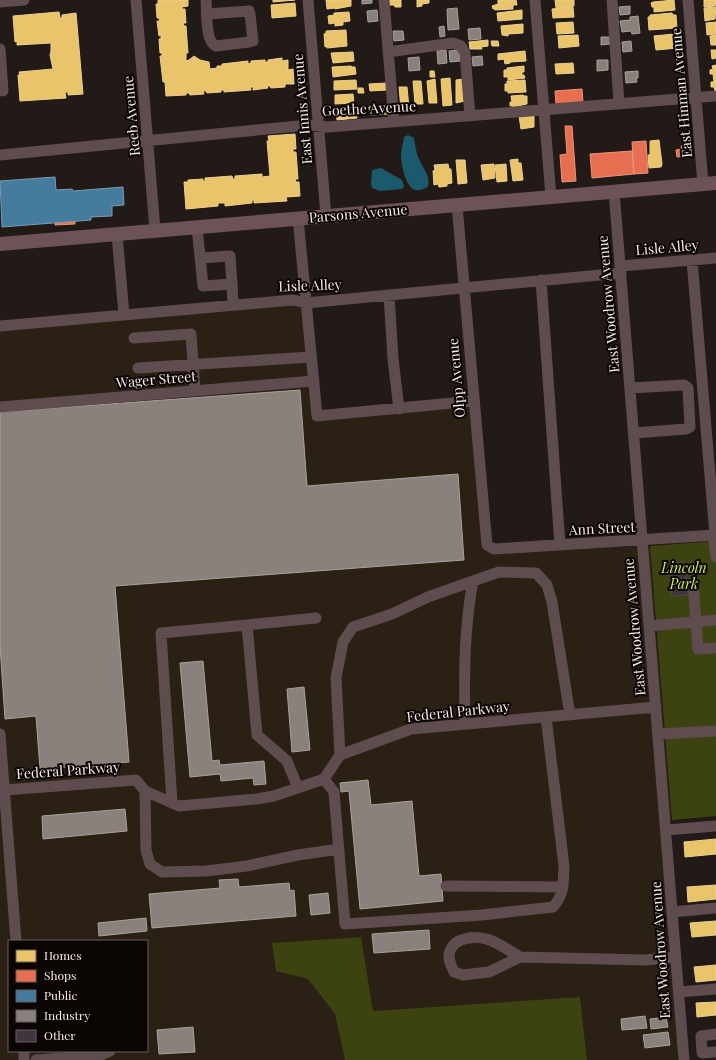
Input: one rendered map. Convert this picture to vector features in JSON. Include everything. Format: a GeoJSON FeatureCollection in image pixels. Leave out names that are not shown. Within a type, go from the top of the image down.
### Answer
{"type":"FeatureCollection","features":[{"type":"Feature","properties":{"kind":"main road","name":"Parsons Avenue"},"geometry":{"type":"LineString","coordinates":[[0,244],[456,204],[710,184]]}},
{"type":"Feature","properties":{"kind":"street"},"geometry":{"type":"LineString","coordinates":[[0,2],[24,0]]}},
{"type":"Feature","properties":{"kind":"street","name":"Reeb Avenue"},"geometry":{"type":"LineString","coordinates":[[136,0],[155,230]]}},
{"type":"Feature","properties":{"kind":"street"},"geometry":{"type":"LineString","coordinates":[[206,0],[207,14],[209,36],[213,45],[216,46],[253,41],[249,11],[246,10],[207,14]]}},
{"type":"Feature","properties":{"kind":"street","name":"East Innis Avenue"},"geometry":{"type":"LineString","coordinates":[[308,0],[326,216]]}},
{"type":"Feature","properties":{"kind":"street"},"geometry":{"type":"LineString","coordinates":[[384,0],[394,121]]}},
{"type":"Feature","properties":{"kind":"street"},"geometry":{"type":"LineString","coordinates":[[535,0],[551,197]]}},
{"type":"Feature","properties":{"kind":"street"},"geometry":{"type":"LineString","coordinates":[[612,0],[619,104]]}},
{"type":"Feature","properties":{"kind":"street","name":"East Hinman Avenue"},"geometry":{"type":"LineString","coordinates":[[688,0],[696,98],[710,184]]}},
{"type":"Feature","properties":{"kind":"street"},"geometry":{"type":"LineString","coordinates":[[388,52],[453,43],[461,46],[465,53],[470,116]]}},
{"type":"Feature","properties":{"kind":"street"},"geometry":{"type":"LineString","coordinates":[[0,49],[3,91]]}},
{"type":"Feature","properties":{"kind":"street","name":"Goethe Avenue"},"geometry":{"type":"LineString","coordinates":[[0,155],[309,125],[328,128],[394,121],[544,111],[716,96]]}},
{"type":"Feature","properties":{"kind":"street","name":"East Woodrow Avenue"},"geometry":{"type":"LineString","coordinates":[[614,191],[684,1060]]}},
{"type":"Feature","properties":{"kind":"street","name":"Olpp Avenue"},"geometry":{"type":"LineString","coordinates":[[456,204],[486,541],[490,548]]}},
{"type":"Feature","properties":{"kind":"street"},"geometry":{"type":"LineString","coordinates":[[298,218],[317,416],[473,401]]}},
{"type":"Feature","properties":{"kind":"street"},"geometry":{"type":"LineString","coordinates":[[197,227],[203,286],[232,284]]}},
{"type":"Feature","properties":{"kind":"street"},"geometry":{"type":"LineString","coordinates":[[116,234],[124,315]]}},
{"type":"Feature","properties":{"kind":"street"},"geometry":{"type":"LineString","coordinates":[[200,258],[230,256],[233,305]]}},
{"type":"Feature","properties":{"kind":"street","name":"Lisle Alley"},"geometry":{"type":"LineString","coordinates":[[0,326],[292,300],[306,303],[541,280],[716,258]]}},
{"type":"Feature","properties":{"kind":"street"},"geometry":{"type":"LineString","coordinates":[[692,260],[716,557]]}},
{"type":"Feature","properties":{"kind":"street"},"geometry":{"type":"LineString","coordinates":[[541,280],[560,545]]}},
{"type":"Feature","properties":{"kind":"street"},"geometry":{"type":"LineString","coordinates":[[389,295],[398,408]]}},
{"type":"Feature","properties":{"kind":"street"},"geometry":{"type":"LineString","coordinates":[[134,338],[191,334],[195,391]]}},
{"type":"Feature","properties":{"kind":"street"},"geometry":{"type":"LineString","coordinates":[[138,368],[311,357]]}},
{"type":"Feature","properties":{"kind":"street","name":"Wager Street"},"geometry":{"type":"LineString","coordinates":[[0,407],[314,381]]}},
{"type":"Feature","properties":{"kind":"street"},"geometry":{"type":"LineString","coordinates":[[630,388],[684,385],[688,388],[690,427],[686,429],[634,433]]}},
{"type":"Feature","properties":{"kind":"street","name":"Ann Street"},"geometry":{"type":"LineString","coordinates":[[490,548],[494,549],[715,535]]}},
{"type":"Feature","properties":{"kind":"street"},"geometry":{"type":"LineString","coordinates":[[546,717],[564,866],[561,898],[553,907],[482,915],[345,924],[334,792],[324,779],[340,755],[336,678],[343,642],[353,627],[392,614],[428,597],[473,580],[499,572],[536,573],[547,585],[552,602],[570,715]]}},
{"type":"Feature","properties":{"kind":"street"},"geometry":{"type":"LineString","coordinates":[[465,724],[464,684],[466,636],[473,580]]}},
{"type":"Feature","properties":{"kind":"street"},"geometry":{"type":"LineString","coordinates":[[693,583],[698,649],[716,648]]}},
{"type":"Feature","properties":{"kind":"street"},"geometry":{"type":"LineString","coordinates":[[172,802],[161,633],[316,618]]}},
{"type":"Feature","properties":{"kind":"street"},"geometry":{"type":"LineString","coordinates":[[649,626],[716,620]]}},
{"type":"Feature","properties":{"kind":"street"},"geometry":{"type":"LineString","coordinates":[[247,625],[257,735],[287,761],[298,788]]}},
{"type":"Feature","properties":{"kind":"street","name":"Federal Parkway"},"geometry":{"type":"LineString","coordinates":[[340,755],[411,729],[656,707]]}},
{"type":"Feature","properties":{"kind":"street"},"geometry":{"type":"LineString","coordinates":[[658,734],[716,730]]}},
{"type":"Feature","properties":{"kind":"street"},"geometry":{"type":"LineString","coordinates":[[0,734],[16,940]]}},
{"type":"Feature","properties":{"kind":"street","name":"Federal Parkway"},"geometry":{"type":"LineString","coordinates":[[5,790],[136,780],[145,791],[179,806],[257,799],[324,779]]}},
{"type":"Feature","properties":{"kind":"street"},"geometry":{"type":"LineString","coordinates":[[145,791],[146,850],[150,864],[162,872],[247,866],[298,855],[339,849]]}},
{"type":"Feature","properties":{"kind":"street"},"geometry":{"type":"LineString","coordinates":[[666,830],[716,826]]}},
{"type":"Feature","properties":{"kind":"street"},"geometry":{"type":"LineString","coordinates":[[446,886],[563,887]]}},
{"type":"Feature","properties":{"kind":"street"},"geometry":{"type":"LineString","coordinates":[[672,912],[716,908]]}},
{"type":"Feature","properties":{"kind":"street"},"geometry":{"type":"LineString","coordinates":[[520,957],[487,939],[469,937],[458,942],[450,950],[449,962],[454,972],[463,975],[471,975],[489,972],[520,957],[645,960],[675,957]]}},
{"type":"Feature","properties":{"kind":"street"},"geometry":{"type":"LineString","coordinates":[[679,992],[716,989]]}},
{"type":"Feature","properties":{"kind":"street"},"geometry":{"type":"LineString","coordinates":[[716,1034],[701,1036],[700,1044],[702,1053],[716,1052]]}},
{"type":"Feature","properties":{"kind":"street"},"geometry":{"type":"LineString","coordinates":[[683,1046],[700,1044]]}},
{"type":"Feature","properties":{"kind":"street"},"geometry":{"type":"LineString","coordinates":[[36,1060],[101,1055],[108,1052]]}},
{"type":"Feature","properties":{"kind":"shaded area"},"geometry":{"type":"Polygon","coordinates":[[[307,300],[317,413],[474,401],[487,550],[650,546],[672,820],[664,832],[682,1060],[587,1060],[580,997],[372,1011],[361,938],[276,971],[308,979],[335,1014],[345,1060],[0,1060],[0,325],[307,300]]]}},
{"type":"Feature","properties":{"kind":"green space","name":"Lincoln Park"},"geometry":{"type":"Polygon","coordinates":[[[716,541],[716,816],[672,820],[650,546],[716,541]]]}},
{"type":"Feature","properties":{"kind":"green space"},"geometry":{"type":"Polygon","coordinates":[[[361,937],[373,1011],[580,997],[587,1060],[345,1060],[335,1014],[308,979],[276,971],[272,943],[361,937]]]}},
{"type":"Feature","properties":{"kind":"water"},"geometry":{"type":"Polygon","coordinates":[[[408,135],[414,138],[418,157],[426,172],[429,183],[428,187],[420,190],[415,190],[410,186],[407,182],[402,167],[401,153],[404,137],[408,135]]]}},
{"type":"Feature","properties":{"kind":"water"},"geometry":{"type":"Polygon","coordinates":[[[381,168],[402,180],[404,186],[402,189],[380,191],[372,188],[372,170],[381,168]]]}},
{"type":"Feature","properties":{"kind":"building: Homes"},"geometry":{"type":"Polygon","coordinates":[[[158,0],[188,0],[188,6],[182,7],[182,9],[185,9],[186,23],[183,23],[184,26],[186,26],[188,53],[186,53],[186,61],[194,56],[200,60],[209,62],[210,69],[217,68],[217,66],[222,66],[222,64],[248,61],[248,64],[251,63],[251,61],[265,60],[265,62],[268,62],[268,60],[282,58],[282,61],[288,60],[288,70],[293,69],[294,84],[285,84],[285,87],[271,88],[270,86],[267,86],[268,88],[253,90],[253,87],[250,87],[251,90],[224,92],[224,90],[221,90],[221,92],[207,93],[206,91],[203,91],[204,94],[190,95],[189,93],[186,93],[186,95],[166,96],[160,56],[162,56],[162,53],[160,53],[159,39],[161,39],[161,35],[159,36],[157,21],[160,21],[159,18],[157,18],[156,4],[158,4],[158,0]]]}},
{"type":"Feature","properties":{"kind":"building: Homes"},"geometry":{"type":"Polygon","coordinates":[[[273,0],[295,0],[273,2],[273,0]]]}},
{"type":"Feature","properties":{"kind":"building: Homes"},"geometry":{"type":"Polygon","coordinates":[[[326,0],[351,0],[351,6],[327,9],[326,0]]]}},
{"type":"Feature","properties":{"kind":"building: Homes"},"geometry":{"type":"Polygon","coordinates":[[[389,0],[401,0],[401,7],[390,5],[389,0]]]}},
{"type":"Feature","properties":{"kind":"building: Homes"},"geometry":{"type":"Polygon","coordinates":[[[417,0],[429,0],[429,3],[422,4],[422,6],[417,7],[417,0]]]}},
{"type":"Feature","properties":{"kind":"building: Homes"},"geometry":{"type":"Polygon","coordinates":[[[498,0],[516,0],[517,5],[513,5],[513,9],[495,10],[492,6],[498,4],[498,0]]]}},
{"type":"Feature","properties":{"kind":"building: Homes"},"geometry":{"type":"Polygon","coordinates":[[[555,0],[574,0],[574,6],[556,8],[555,0]]]}},
{"type":"Feature","properties":{"kind":"building: Homes"},"geometry":{"type":"Polygon","coordinates":[[[674,0],[675,10],[654,12],[654,7],[652,7],[651,3],[674,0]]]}},
{"type":"Feature","properties":{"kind":"building: Homes"},"geometry":{"type":"Polygon","coordinates":[[[704,0],[716,0],[716,4],[715,6],[704,7],[704,0]]]}},
{"type":"Feature","properties":{"kind":"building: Homes"},"geometry":{"type":"Polygon","coordinates":[[[295,3],[296,16],[272,18],[271,5],[295,3]]]}},
{"type":"Feature","properties":{"kind":"building: Homes"},"geometry":{"type":"Polygon","coordinates":[[[573,7],[574,17],[553,18],[552,9],[573,7]]]}},
{"type":"Feature","properties":{"kind":"building: Homes"},"geometry":{"type":"Polygon","coordinates":[[[716,7],[715,19],[705,21],[704,8],[716,7]]]}},
{"type":"Feature","properties":{"kind":"building: Homes"},"geometry":{"type":"Polygon","coordinates":[[[522,10],[522,19],[498,21],[497,13],[522,10]]]}},
{"type":"Feature","properties":{"kind":"building: Homes"},"geometry":{"type":"Polygon","coordinates":[[[59,12],[60,18],[62,18],[62,15],[76,13],[83,94],[68,95],[68,92],[65,92],[66,98],[20,101],[19,72],[53,69],[50,55],[51,43],[17,45],[17,41],[15,42],[13,16],[59,12]]]}},
{"type":"Feature","properties":{"kind":"building: Homes"},"geometry":{"type":"Polygon","coordinates":[[[349,12],[350,21],[343,22],[343,25],[335,26],[335,23],[329,24],[328,16],[334,15],[334,13],[349,12]]]}},
{"type":"Feature","properties":{"kind":"building: Homes"},"geometry":{"type":"Polygon","coordinates":[[[672,13],[673,15],[676,15],[677,28],[649,30],[648,17],[650,17],[650,15],[672,13]]]}},
{"type":"Feature","properties":{"kind":"building: Homes"},"geometry":{"type":"Polygon","coordinates":[[[573,22],[574,33],[557,34],[556,23],[573,22]]]}},
{"type":"Feature","properties":{"kind":"building: Homes"},"geometry":{"type":"Polygon","coordinates":[[[716,22],[716,34],[707,35],[706,23],[716,22]]]}},
{"type":"Feature","properties":{"kind":"building: Homes"},"geometry":{"type":"Polygon","coordinates":[[[523,24],[523,33],[508,34],[508,36],[502,35],[501,26],[523,24]]]}},
{"type":"Feature","properties":{"kind":"building: Homes"},"geometry":{"type":"Polygon","coordinates":[[[346,30],[347,46],[325,47],[324,34],[326,31],[346,30]]]}},
{"type":"Feature","properties":{"kind":"building: Homes"},"geometry":{"type":"Polygon","coordinates":[[[578,35],[579,46],[559,48],[558,36],[578,35]]]}},
{"type":"Feature","properties":{"kind":"building: Homes"},"geometry":{"type":"Polygon","coordinates":[[[677,35],[678,48],[656,50],[654,36],[677,35]]]}},
{"type":"Feature","properties":{"kind":"building: Homes"},"geometry":{"type":"Polygon","coordinates":[[[716,35],[716,45],[711,45],[710,36],[716,35]]]}},
{"type":"Feature","properties":{"kind":"building: Homes"},"geometry":{"type":"Polygon","coordinates":[[[488,40],[488,46],[481,47],[482,49],[470,49],[469,42],[488,40]]]}},
{"type":"Feature","properties":{"kind":"building: Homes"},"geometry":{"type":"Polygon","coordinates":[[[491,41],[498,41],[499,46],[492,46],[491,41]]]}},
{"type":"Feature","properties":{"kind":"building: Homes"},"geometry":{"type":"Polygon","coordinates":[[[711,50],[716,50],[716,58],[712,59],[711,50]]]}},
{"type":"Feature","properties":{"kind":"building: Homes"},"geometry":{"type":"Polygon","coordinates":[[[525,51],[526,61],[510,62],[505,64],[504,59],[498,60],[498,54],[525,51]]]}},
{"type":"Feature","properties":{"kind":"building: Homes"},"geometry":{"type":"Polygon","coordinates":[[[353,52],[354,61],[333,63],[331,53],[353,52]]]}},
{"type":"Feature","properties":{"kind":"building: Homes"},"geometry":{"type":"Polygon","coordinates":[[[573,63],[574,73],[556,74],[555,64],[573,63]]]}},
{"type":"Feature","properties":{"kind":"building: Homes"},"geometry":{"type":"Polygon","coordinates":[[[716,65],[715,91],[714,87],[711,87],[711,82],[714,82],[713,74],[710,74],[710,70],[713,69],[712,66],[716,65]]]}},
{"type":"Feature","properties":{"kind":"building: Homes"},"geometry":{"type":"Polygon","coordinates":[[[524,66],[524,72],[522,72],[522,75],[524,75],[525,78],[508,80],[508,77],[504,77],[504,70],[507,70],[507,68],[524,66]]]}},
{"type":"Feature","properties":{"kind":"building: Homes"},"geometry":{"type":"Polygon","coordinates":[[[332,67],[355,67],[356,74],[333,77],[332,67]]]}},
{"type":"Feature","properties":{"kind":"building: Homes"},"geometry":{"type":"Polygon","coordinates":[[[430,71],[434,71],[435,77],[430,77],[430,71]]]}},
{"type":"Feature","properties":{"kind":"building: Homes"},"geometry":{"type":"Polygon","coordinates":[[[450,78],[452,105],[443,106],[441,79],[450,78]]]}},
{"type":"Feature","properties":{"kind":"building: Homes"},"geometry":{"type":"Polygon","coordinates":[[[435,79],[437,103],[429,103],[427,81],[435,79]]]}},
{"type":"Feature","properties":{"kind":"building: Homes"},"geometry":{"type":"Polygon","coordinates":[[[463,79],[465,101],[456,103],[456,80],[463,79]]]}},
{"type":"Feature","properties":{"kind":"building: Homes"},"geometry":{"type":"Polygon","coordinates":[[[356,80],[357,89],[334,90],[334,81],[356,80]]]}},
{"type":"Feature","properties":{"kind":"building: Homes"},"geometry":{"type":"Polygon","coordinates":[[[525,80],[526,92],[508,93],[508,91],[505,91],[505,84],[507,84],[507,81],[525,80]]]}},
{"type":"Feature","properties":{"kind":"building: Homes"},"geometry":{"type":"Polygon","coordinates":[[[413,81],[421,81],[423,104],[415,104],[413,81]]]}},
{"type":"Feature","properties":{"kind":"building: Homes"},"geometry":{"type":"Polygon","coordinates":[[[386,83],[387,90],[370,91],[369,84],[386,83]]]}},
{"type":"Feature","properties":{"kind":"building: Homes"},"geometry":{"type":"Polygon","coordinates":[[[399,87],[407,87],[409,108],[401,109],[399,87]]]}},
{"type":"Feature","properties":{"kind":"building: Homes"},"geometry":{"type":"Polygon","coordinates":[[[358,88],[363,88],[364,93],[358,93],[358,88]]]}},
{"type":"Feature","properties":{"kind":"building: Homes"},"geometry":{"type":"Polygon","coordinates":[[[353,94],[354,103],[335,104],[335,95],[353,94]]]}},
{"type":"Feature","properties":{"kind":"building: Homes"},"geometry":{"type":"Polygon","coordinates":[[[511,96],[527,96],[527,104],[512,107],[512,105],[510,106],[510,102],[512,102],[511,96]]]}},
{"type":"Feature","properties":{"kind":"building: Homes"},"geometry":{"type":"Polygon","coordinates":[[[389,104],[388,114],[370,115],[369,107],[389,104]]]}},
{"type":"Feature","properties":{"kind":"building: Homes"},"geometry":{"type":"Polygon","coordinates":[[[354,107],[357,118],[337,120],[336,109],[354,107]]]}},
{"type":"Feature","properties":{"kind":"building: Homes"},"geometry":{"type":"Polygon","coordinates":[[[534,114],[534,127],[521,129],[519,116],[534,114]]]}},
{"type":"Feature","properties":{"kind":"building: Homes"},"geometry":{"type":"Polygon","coordinates":[[[295,134],[296,149],[293,149],[293,152],[296,152],[298,179],[295,179],[296,182],[299,182],[300,196],[286,197],[287,201],[254,203],[254,200],[252,200],[252,203],[225,206],[225,203],[218,203],[218,206],[186,209],[184,182],[188,182],[188,180],[203,179],[203,182],[205,181],[205,178],[232,176],[233,179],[235,179],[235,176],[262,174],[262,177],[270,176],[267,141],[269,141],[268,136],[295,134]]]}},
{"type":"Feature","properties":{"kind":"building: Homes"},"geometry":{"type":"Polygon","coordinates":[[[659,140],[662,164],[661,167],[649,168],[648,155],[650,155],[650,141],[659,140]]]}},
{"type":"Feature","properties":{"kind":"building: Homes"},"geometry":{"type":"Polygon","coordinates":[[[518,159],[518,163],[521,163],[523,180],[513,181],[510,160],[518,159]]]}},
{"type":"Feature","properties":{"kind":"building: Homes"},"geometry":{"type":"Polygon","coordinates":[[[456,160],[465,160],[467,183],[458,184],[456,160]]]}},
{"type":"Feature","properties":{"kind":"building: Homes"},"geometry":{"type":"Polygon","coordinates":[[[448,164],[449,169],[451,169],[452,183],[447,184],[447,186],[440,187],[438,184],[434,185],[434,165],[448,164]]]}},
{"type":"Feature","properties":{"kind":"building: Homes"},"geometry":{"type":"Polygon","coordinates":[[[494,164],[495,178],[483,180],[481,165],[494,164]]]}},
{"type":"Feature","properties":{"kind":"building: Homes"},"geometry":{"type":"Polygon","coordinates":[[[506,164],[507,181],[497,182],[495,165],[506,164]]]}},
{"type":"Feature","properties":{"kind":"building: Homes"},"geometry":{"type":"Polygon","coordinates":[[[716,839],[716,854],[685,857],[684,842],[716,839]]]}},
{"type":"Feature","properties":{"kind":"building: Homes"},"geometry":{"type":"Polygon","coordinates":[[[716,885],[716,899],[688,902],[687,887],[716,885]]]}},
{"type":"Feature","properties":{"kind":"building: Homes"},"geometry":{"type":"Polygon","coordinates":[[[716,921],[716,935],[692,937],[690,923],[716,921]]]}},
{"type":"Feature","properties":{"kind":"building: Homes"},"geometry":{"type":"Polygon","coordinates":[[[716,965],[716,980],[696,982],[694,967],[716,965]]]}},
{"type":"Feature","properties":{"kind":"building: Homes"},"geometry":{"type":"Polygon","coordinates":[[[716,1002],[716,1015],[697,1017],[696,1003],[716,1002]]]}},
{"type":"Feature","properties":{"kind":"building: Shops"},"geometry":{"type":"Polygon","coordinates":[[[582,89],[583,102],[556,104],[555,91],[582,89]]]}},
{"type":"Feature","properties":{"kind":"building: Shops"},"geometry":{"type":"Polygon","coordinates":[[[565,126],[572,126],[576,181],[562,182],[560,155],[567,154],[565,126]]]}},
{"type":"Feature","properties":{"kind":"building: Shops"},"geometry":{"type":"Polygon","coordinates":[[[646,141],[648,173],[634,174],[632,142],[646,141]]]}},
{"type":"Feature","properties":{"kind":"building: Shops"},"geometry":{"type":"Polygon","coordinates":[[[690,145],[691,156],[677,157],[676,150],[682,149],[681,146],[690,145]]]}},
{"type":"Feature","properties":{"kind":"building: Shops"},"geometry":{"type":"Polygon","coordinates":[[[632,151],[634,174],[592,178],[590,154],[632,151]]]}},
{"type":"Feature","properties":{"kind":"building: Shops"},"geometry":{"type":"Polygon","coordinates":[[[75,221],[75,224],[55,225],[55,223],[75,221]]]}},
{"type":"Feature","properties":{"kind":"building: Public"},"geometry":{"type":"Polygon","coordinates":[[[55,177],[56,190],[72,189],[73,191],[123,187],[124,205],[112,206],[112,216],[91,217],[91,220],[2,227],[0,181],[55,177]]]}},
{"type":"Feature","properties":{"kind":"building: Industry"},"geometry":{"type":"Polygon","coordinates":[[[362,0],[372,0],[372,3],[362,4],[362,0]]]}},
{"type":"Feature","properties":{"kind":"building: Industry"},"geometry":{"type":"Polygon","coordinates":[[[630,6],[630,14],[620,15],[619,7],[630,6]]]}},
{"type":"Feature","properties":{"kind":"building: Industry"},"geometry":{"type":"Polygon","coordinates":[[[457,8],[459,29],[448,30],[447,9],[457,8]]]}},
{"type":"Feature","properties":{"kind":"building: Industry"},"geometry":{"type":"Polygon","coordinates":[[[377,10],[378,21],[368,22],[367,11],[377,10]]]}},
{"type":"Feature","properties":{"kind":"building: Industry"},"geometry":{"type":"Polygon","coordinates":[[[638,16],[640,33],[632,34],[631,31],[622,32],[620,21],[630,20],[630,17],[638,16]]]}},
{"type":"Feature","properties":{"kind":"building: Industry"},"geometry":{"type":"Polygon","coordinates":[[[444,26],[445,36],[440,37],[439,27],[444,26]]]}},
{"type":"Feature","properties":{"kind":"building: Industry"},"geometry":{"type":"Polygon","coordinates":[[[480,28],[481,39],[469,40],[468,29],[480,28]]]}},
{"type":"Feature","properties":{"kind":"building: Industry"},"geometry":{"type":"Polygon","coordinates":[[[393,31],[403,31],[404,40],[394,41],[393,31]]]}},
{"type":"Feature","properties":{"kind":"building: Industry"},"geometry":{"type":"Polygon","coordinates":[[[601,37],[610,37],[610,44],[601,45],[601,37]]]}},
{"type":"Feature","properties":{"kind":"building: Industry"},"geometry":{"type":"Polygon","coordinates":[[[631,41],[632,51],[623,52],[622,42],[631,41]]]}},
{"type":"Feature","properties":{"kind":"building: Industry"},"geometry":{"type":"Polygon","coordinates":[[[446,50],[447,63],[438,64],[437,51],[446,50]]]}},
{"type":"Feature","properties":{"kind":"building: Industry"},"geometry":{"type":"Polygon","coordinates":[[[459,50],[460,61],[450,62],[449,51],[459,50]]]}},
{"type":"Feature","properties":{"kind":"building: Industry"},"geometry":{"type":"Polygon","coordinates":[[[482,56],[483,65],[473,66],[472,57],[482,56]]]}},
{"type":"Feature","properties":{"kind":"building: Industry"},"geometry":{"type":"Polygon","coordinates":[[[419,57],[420,70],[409,71],[408,58],[419,57]]]}},
{"type":"Feature","properties":{"kind":"building: Industry"},"geometry":{"type":"Polygon","coordinates":[[[597,60],[608,60],[608,70],[597,71],[597,60]]]}},
{"type":"Feature","properties":{"kind":"building: Industry"},"geometry":{"type":"Polygon","coordinates":[[[638,71],[638,78],[636,78],[637,82],[626,83],[625,72],[638,71]]]}},
{"type":"Feature","properties":{"kind":"building: Industry"},"geometry":{"type":"Polygon","coordinates":[[[300,390],[307,486],[458,474],[464,560],[115,586],[129,762],[40,769],[36,716],[5,719],[0,646],[0,412],[300,390]]]}},
{"type":"Feature","properties":{"kind":"building: Industry"},"geometry":{"type":"Polygon","coordinates":[[[203,661],[212,761],[219,760],[220,765],[264,761],[266,784],[254,785],[253,778],[221,781],[220,774],[190,777],[180,663],[203,661]]]}},
{"type":"Feature","properties":{"kind":"building: Industry"},"geometry":{"type":"Polygon","coordinates":[[[304,687],[310,750],[292,752],[287,689],[304,687]]]}},
{"type":"Feature","properties":{"kind":"building: Industry"},"geometry":{"type":"Polygon","coordinates":[[[368,780],[371,805],[412,801],[419,876],[441,874],[443,901],[360,909],[349,791],[341,792],[340,783],[368,780]]]}},
{"type":"Feature","properties":{"kind":"building: Industry"},"geometry":{"type":"Polygon","coordinates":[[[125,809],[127,831],[43,839],[42,816],[125,809]]]}},
{"type":"Feature","properties":{"kind":"building: Industry"},"geometry":{"type":"Polygon","coordinates":[[[238,879],[239,887],[289,883],[290,891],[294,890],[296,916],[152,928],[149,894],[220,888],[219,880],[238,879]]]}},
{"type":"Feature","properties":{"kind":"building: Industry"},"geometry":{"type":"Polygon","coordinates":[[[328,893],[330,913],[311,915],[309,895],[328,893]]]}},
{"type":"Feature","properties":{"kind":"building: Industry"},"geometry":{"type":"Polygon","coordinates":[[[146,918],[147,931],[99,936],[98,923],[146,918]]]}},
{"type":"Feature","properties":{"kind":"building: Industry"},"geometry":{"type":"Polygon","coordinates":[[[429,930],[430,949],[374,953],[372,934],[429,930]]]}},
{"type":"Feature","properties":{"kind":"building: Industry"},"geometry":{"type":"Polygon","coordinates":[[[645,1016],[647,1028],[622,1030],[621,1019],[645,1016]]]}},
{"type":"Feature","properties":{"kind":"building: Industry"},"geometry":{"type":"Polygon","coordinates":[[[666,1017],[668,1027],[651,1029],[650,1019],[666,1017]]]}},
{"type":"Feature","properties":{"kind":"building: Industry"},"geometry":{"type":"Polygon","coordinates":[[[193,1027],[195,1052],[159,1054],[157,1030],[193,1027]]]}},
{"type":"Feature","properties":{"kind":"building: Industry"},"geometry":{"type":"Polygon","coordinates":[[[668,1032],[670,1045],[645,1048],[643,1035],[668,1032]]]}},
{"type":"Feature","properties":{"kind":"building: Other"},"geometry":{"type":"Polygon","coordinates":[[[685,562],[688,595],[672,596],[669,563],[685,562]]]}}]}
